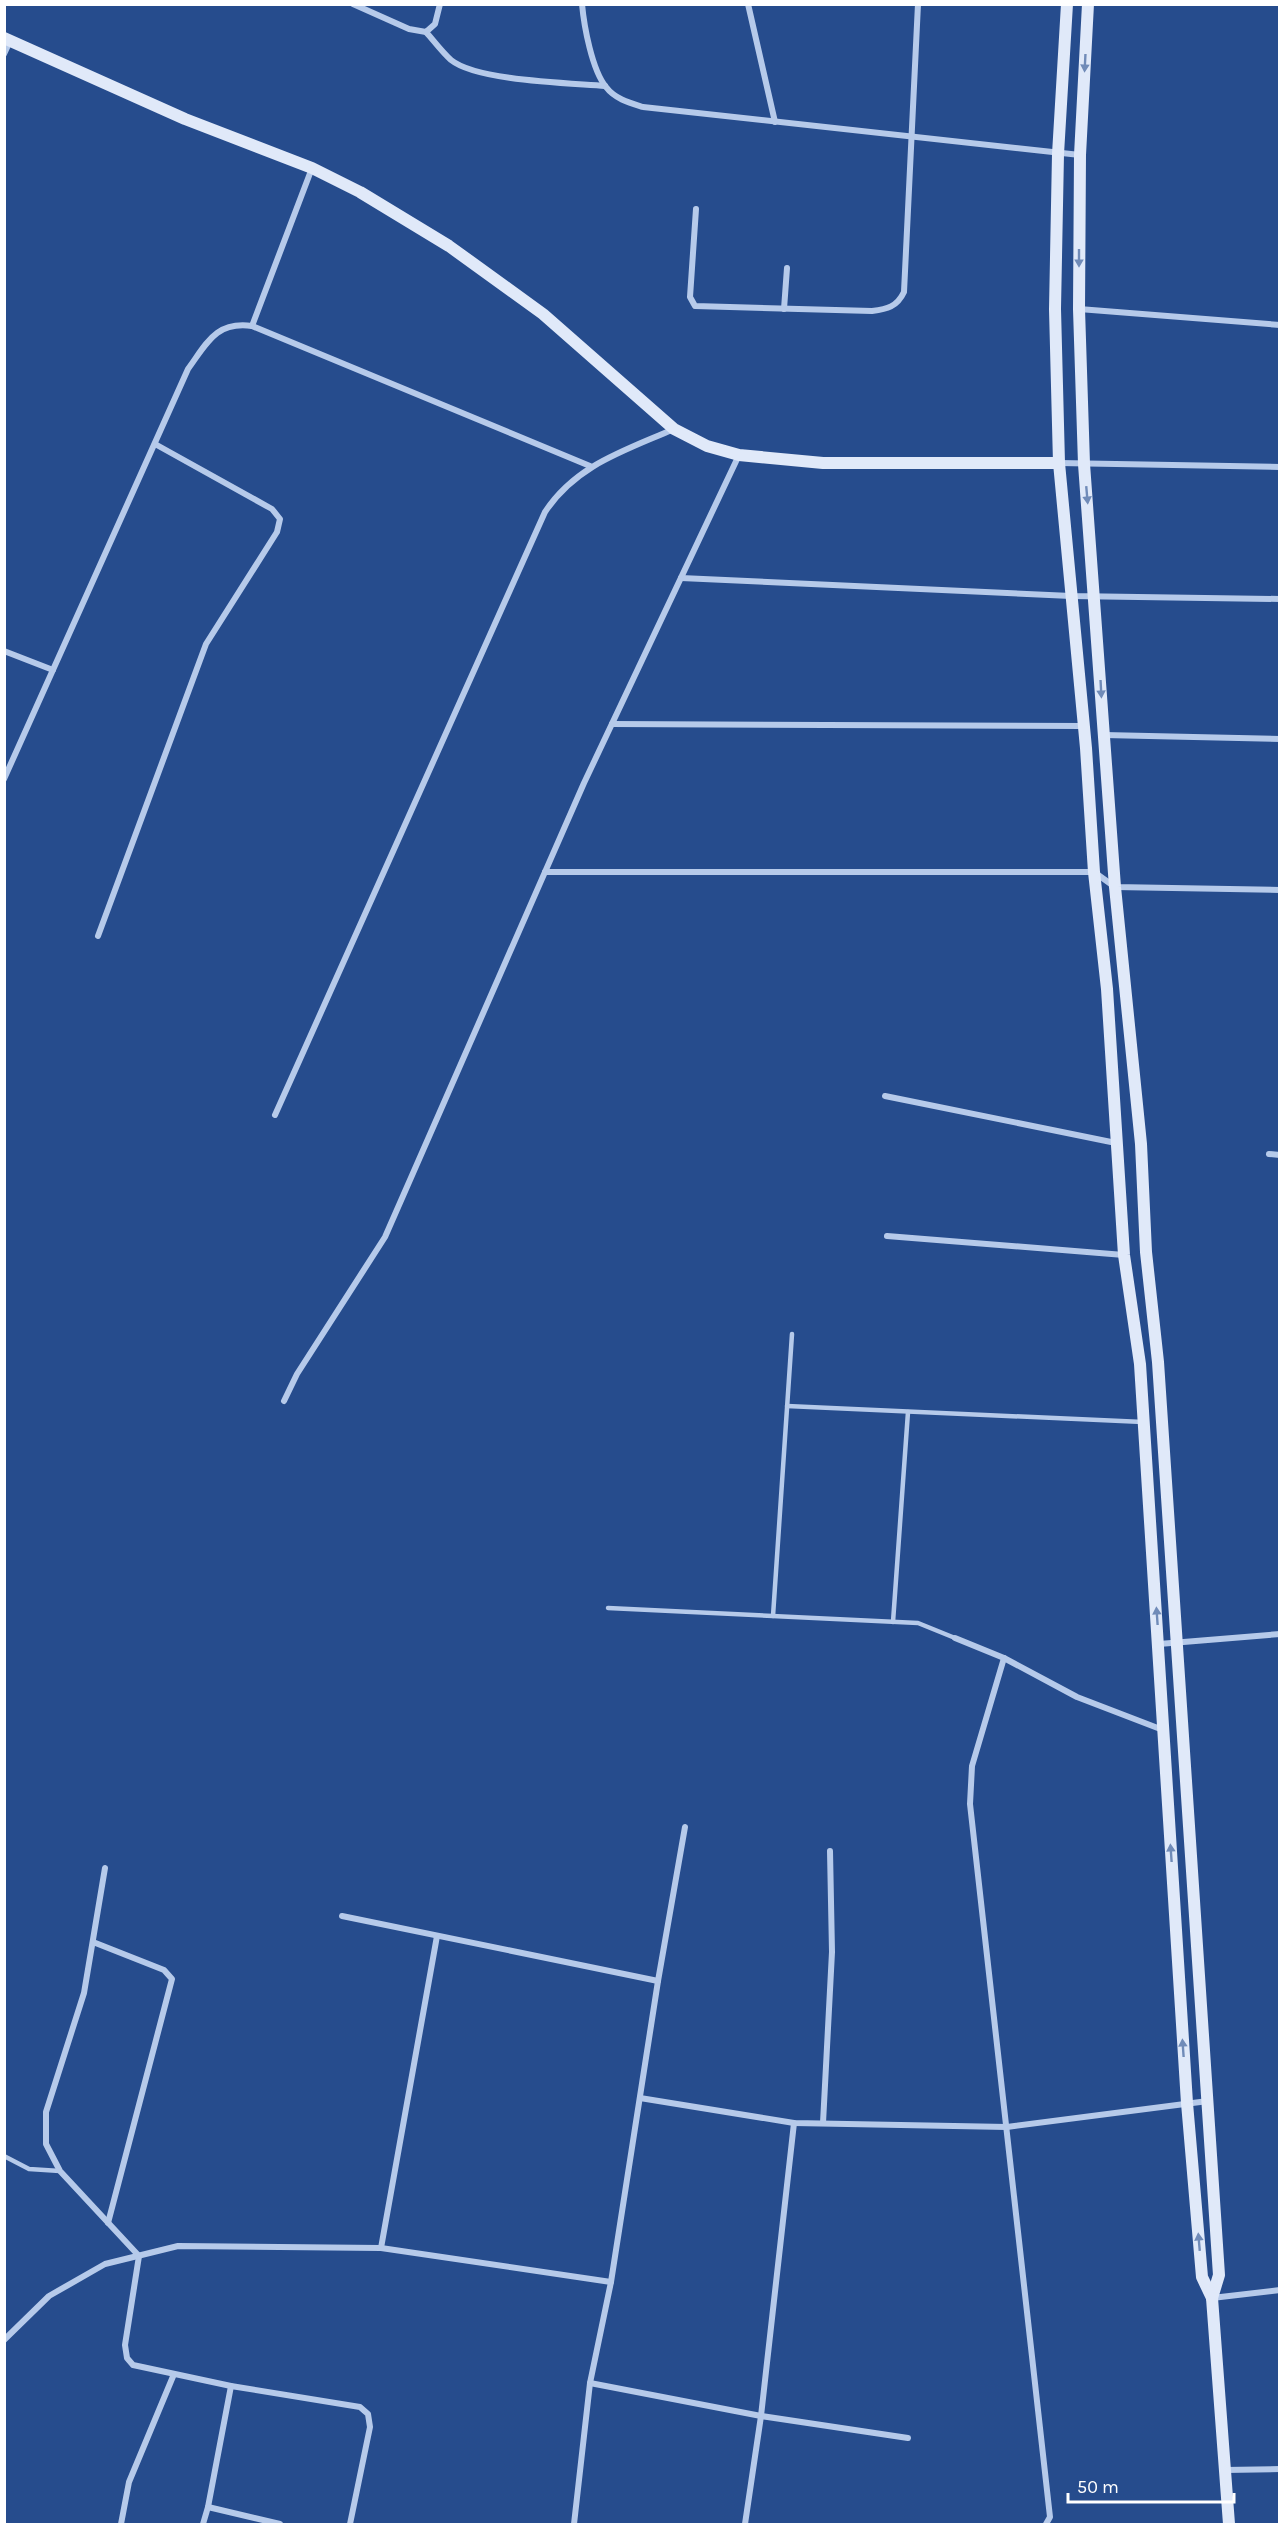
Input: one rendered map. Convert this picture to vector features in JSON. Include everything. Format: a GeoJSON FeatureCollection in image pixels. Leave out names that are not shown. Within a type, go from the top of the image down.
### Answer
{"type":"FeatureCollection","features":[{"type":"Feature","properties":{"kind":"street"},"geometry":{"type":"LineString","coordinates":[[353,4],[409,29],[426,32],[451,60],[468,69],[499,75],[605,86]]}},
{"type":"Feature","properties":{"kind":"street"},"geometry":{"type":"LineString","coordinates":[[426,32],[435,24],[440,4]]}},
{"type":"Feature","properties":{"kind":"street"},"geometry":{"type":"LineString","coordinates":[[582,4],[585,35],[605,86],[621,100],[643,107],[1080,155]]}},
{"type":"Feature","properties":{"kind":"street"},"geometry":{"type":"LineString","coordinates":[[748,4],[775,122]]}},
{"type":"Feature","properties":{"kind":"street"},"geometry":{"type":"LineString","coordinates":[[696,209],[690,297],[694,306],[872,310],[885,309],[899,303],[904,292],[918,4]]}},
{"type":"Feature","properties":{"kind":"street"},"geometry":{"type":"LineString","coordinates":[[1067,4],[1058,154],[1055,309],[1059,463],[1094,872],[1107,989],[1124,1255],[1140,1364],[1160,1644],[1163,1730],[1187,2103],[1202,2277],[1212,2298]]}},
{"type":"Feature","properties":{"kind":"street"},"geometry":{"type":"LineString","coordinates":[[1088,4],[1080,155],[1078,309],[1084,464],[1115,886],[1141,1144],[1146,1252],[1158,1362],[1178,1642],[1192,1894],[1209,2101],[1219,2275],[1212,2298],[1229,2524]]}},
{"type":"Feature","properties":{"kind":"street"},"geometry":{"type":"LineString","coordinates":[[4,54],[7,39],[185,119],[312,168],[360,192],[459,253],[543,314],[674,429],[707,446],[739,455],[823,463],[1059,463],[1280,467]]}},
{"type":"Feature","properties":{"kind":"street"},"geometry":{"type":"LineString","coordinates":[[252,326],[312,168]]}},
{"type":"Feature","properties":{"kind":"street"},"geometry":{"type":"LineString","coordinates":[[784,309],[787,268]]}},
{"type":"Feature","properties":{"kind":"street"},"geometry":{"type":"LineString","coordinates":[[1078,309],[1280,325]]}},
{"type":"Feature","properties":{"kind":"street"},"geometry":{"type":"LineString","coordinates":[[4,779],[188,369],[213,335],[234,323],[252,326],[590,466]]}},
{"type":"Feature","properties":{"kind":"street"},"geometry":{"type":"LineString","coordinates":[[275,1115],[545,512],[558,492],[590,466],[674,429]]}},
{"type":"Feature","properties":{"kind":"street"},"geometry":{"type":"LineString","coordinates":[[98,936],[206,645],[277,532],[280,519],[272,509],[154,444]]}},
{"type":"Feature","properties":{"kind":"street"},"geometry":{"type":"LineString","coordinates":[[284,1401],[297,1374],[385,1237],[545,872],[739,455]]}},
{"type":"Feature","properties":{"kind":"street"},"geometry":{"type":"LineString","coordinates":[[681,578],[1071,596],[1280,599]]}},
{"type":"Feature","properties":{"kind":"street"},"geometry":{"type":"LineString","coordinates":[[4,651],[53,670]]}},
{"type":"Feature","properties":{"kind":"street"},"geometry":{"type":"LineString","coordinates":[[612,724],[1083,726]]}},
{"type":"Feature","properties":{"kind":"street"},"geometry":{"type":"LineString","coordinates":[[1104,735],[1280,739]]}},
{"type":"Feature","properties":{"kind":"street"},"geometry":{"type":"LineString","coordinates":[[545,872],[1094,872],[1115,886],[1280,890]]}},
{"type":"Feature","properties":{"kind":"street"},"geometry":{"type":"LineString","coordinates":[[885,1096],[1118,1144]]}},
{"type":"Feature","properties":{"kind":"street"},"geometry":{"type":"LineString","coordinates":[[1269,1154],[1280,1155]]}},
{"type":"Feature","properties":{"kind":"street"},"geometry":{"type":"LineString","coordinates":[[887,1236],[1124,1255]]}},
{"type":"Feature","properties":{"kind":"street"},"geometry":{"type":"LineString","coordinates":[[1160,1644],[1280,1634]]}},
{"type":"Feature","properties":{"kind":"street"},"geometry":{"type":"LineString","coordinates":[[955,1638],[1004,1658],[1077,1697],[1163,1730]]}},
{"type":"Feature","properties":{"kind":"street"},"geometry":{"type":"LineString","coordinates":[[1004,1658],[972,1766],[970,1804],[1050,2517],[1046,2524]]}},
{"type":"Feature","properties":{"kind":"street"},"geometry":{"type":"LineString","coordinates":[[574,2524],[591,2383],[611,2282],[658,1981],[686,1827]]}},
{"type":"Feature","properties":{"kind":"street"},"geometry":{"type":"LineString","coordinates":[[823,2123],[832,1952],[830,1851]]}},
{"type":"Feature","properties":{"kind":"street"},"geometry":{"type":"LineString","coordinates":[[105,1868],[84,1993],[46,2112],[46,2144],[60,2171],[139,2256]]}},
{"type":"Feature","properties":{"kind":"street"},"geometry":{"type":"LineString","coordinates":[[342,1916],[658,1981]]}},
{"type":"Feature","properties":{"kind":"street"},"geometry":{"type":"LineString","coordinates":[[381,2248],[438,1936]]}},
{"type":"Feature","properties":{"kind":"street"},"geometry":{"type":"LineString","coordinates":[[93,1941],[164,1970],[172,1979],[172,1987],[108,2223]]}},
{"type":"Feature","properties":{"kind":"street"},"geometry":{"type":"LineString","coordinates":[[640,2098],[794,2123],[1007,2127],[1209,2101]]}},
{"type":"Feature","properties":{"kind":"street"},"geometry":{"type":"LineString","coordinates":[[745,2524],[761,2416],[794,2123]]}},
{"type":"Feature","properties":{"kind":"street"},"geometry":{"type":"LineString","coordinates":[[4,2340],[49,2296],[105,2264],[178,2246],[381,2248],[611,2282]]}},
{"type":"Feature","properties":{"kind":"street"},"geometry":{"type":"LineString","coordinates":[[139,2256],[125,2345],[127,2358],[133,2365],[231,2386],[360,2407],[368,2414],[369,2427],[350,2524]]}},
{"type":"Feature","properties":{"kind":"street"},"geometry":{"type":"LineString","coordinates":[[1212,2298],[1280,2290]]}},
{"type":"Feature","properties":{"kind":"street"},"geometry":{"type":"LineString","coordinates":[[121,2524],[129,2482],[174,2374]]}},
{"type":"Feature","properties":{"kind":"street"},"geometry":{"type":"LineString","coordinates":[[591,2383],[761,2416],[908,2438]]}},
{"type":"Feature","properties":{"kind":"street"},"geometry":{"type":"LineString","coordinates":[[203,2524],[231,2386]]}},
{"type":"Feature","properties":{"kind":"street"},"geometry":{"type":"LineString","coordinates":[[1224,2470],[1280,2469]]}},
{"type":"Feature","properties":{"kind":"street"},"geometry":{"type":"LineString","coordinates":[[208,2507],[280,2524]]}},
{"type":"Feature","properties":{"kind":"lane"},"geometry":{"type":"LineString","coordinates":[[773,1616],[792,1334]]}},
{"type":"Feature","properties":{"kind":"lane"},"geometry":{"type":"LineString","coordinates":[[787,1406],[1143,1422]]}},
{"type":"Feature","properties":{"kind":"lane"},"geometry":{"type":"LineString","coordinates":[[893,1622],[908,1412]]}},
{"type":"Feature","properties":{"kind":"lane"},"geometry":{"type":"LineString","coordinates":[[608,1608],[918,1623],[955,1638]]}},
{"type":"Feature","properties":{"kind":"lane"},"geometry":{"type":"LineString","coordinates":[[4,2156],[29,2169],[60,2171]]}}]}
